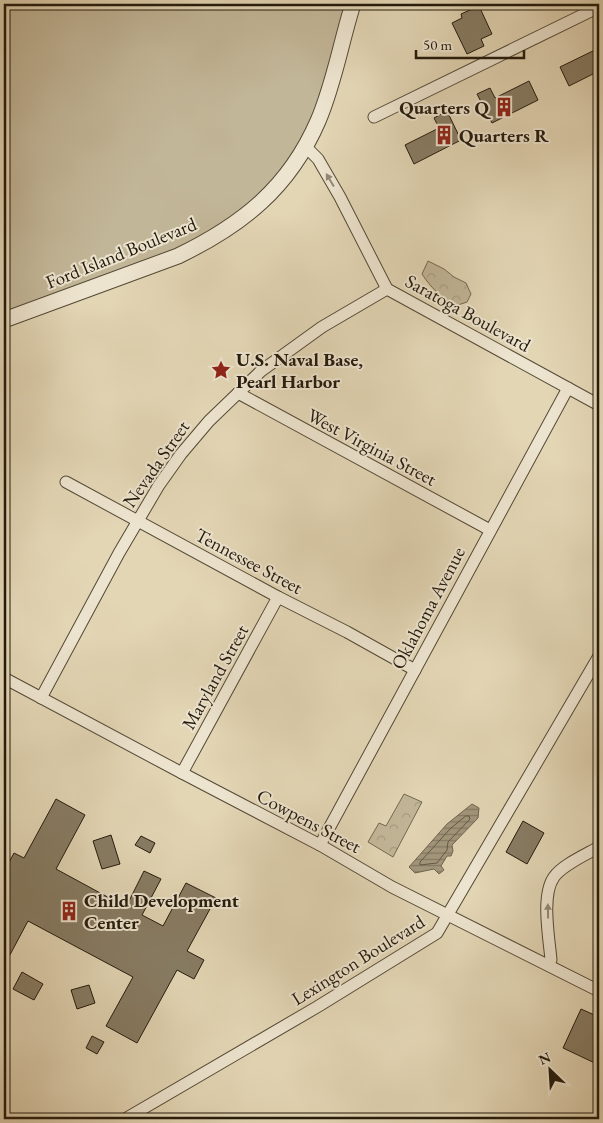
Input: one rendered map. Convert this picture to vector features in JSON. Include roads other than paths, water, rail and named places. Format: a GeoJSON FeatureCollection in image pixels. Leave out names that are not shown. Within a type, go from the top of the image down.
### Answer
{"type":"FeatureCollection","features":[{"type":"Feature","properties":{"kind":"street","name":"Ford Island Boulevard"},"geometry":{"type":"LineString","coordinates":[[4,320],[178,256],[219,235],[246,216],[276,188],[290,171],[318,122],[353,4]]}},
{"type":"Feature","properties":{"kind":"street"},"geometry":{"type":"LineString","coordinates":[[374,117],[599,7]]}},
{"type":"Feature","properties":{"kind":"street","name":"Saratoga Boulevard"},"geometry":{"type":"LineString","coordinates":[[305,146],[318,158],[387,288],[599,405]]}},
{"type":"Feature","properties":{"kind":"street","name":"Nevada Street"},"geometry":{"type":"LineString","coordinates":[[41,698],[138,521],[159,485],[181,454],[210,421],[261,371],[304,340],[387,288]]}},
{"type":"Feature","properties":{"kind":"street","name":"Oklahoma Avenue"},"geometry":{"type":"LineString","coordinates":[[320,845],[568,388]]}},
{"type":"Feature","properties":{"kind":"street","name":"West Virginia Street"},"geometry":{"type":"LineString","coordinates":[[238,393],[490,530]]}},
{"type":"Feature","properties":{"kind":"street","name":"Tennessee Street"},"geometry":{"type":"LineString","coordinates":[[66,482],[415,670]]}},
{"type":"Feature","properties":{"kind":"street","name":"Maryland Street"},"geometry":{"type":"LineString","coordinates":[[182,773],[278,597]]}},
{"type":"Feature","properties":{"kind":"street","name":"Lexington Boulevard"},"geometry":{"type":"LineString","coordinates":[[125,1119],[432,938],[448,916],[599,656]]}},
{"type":"Feature","properties":{"kind":"street","name":"Cowpens Street"},"geometry":{"type":"LineString","coordinates":[[4,678],[320,845],[392,887],[599,991]]}},
{"type":"Feature","properties":{"kind":"street"},"geometry":{"type":"LineString","coordinates":[[551,960],[547,909],[549,887],[555,875],[599,847]]}},
{"type":"Feature","properties":{"kind":"water"},"geometry":{"type":"Polygon","coordinates":[[[472,804],[479,808],[478,818],[452,845],[453,851],[451,856],[447,856],[441,866],[444,870],[439,874],[434,869],[415,873],[409,867],[447,824],[472,804]]]}},
{"type":"Feature","properties":{"kind":"place","name":"Quarters Q"},"geometry":{"type":"Point","coordinates":[504,107]}},
{"type":"Feature","properties":{"kind":"place","name":"Quarters R"},"geometry":{"type":"Point","coordinates":[444,135]}},
{"type":"Feature","properties":{"kind":"place","name":"U.S. Naval Base, Pearl Harbor"},"geometry":{"type":"Point","coordinates":[221,370]}},
{"type":"Feature","properties":{"kind":"place","name":"Child Development Center"},"geometry":{"type":"Point","coordinates":[69,911]}}]}
